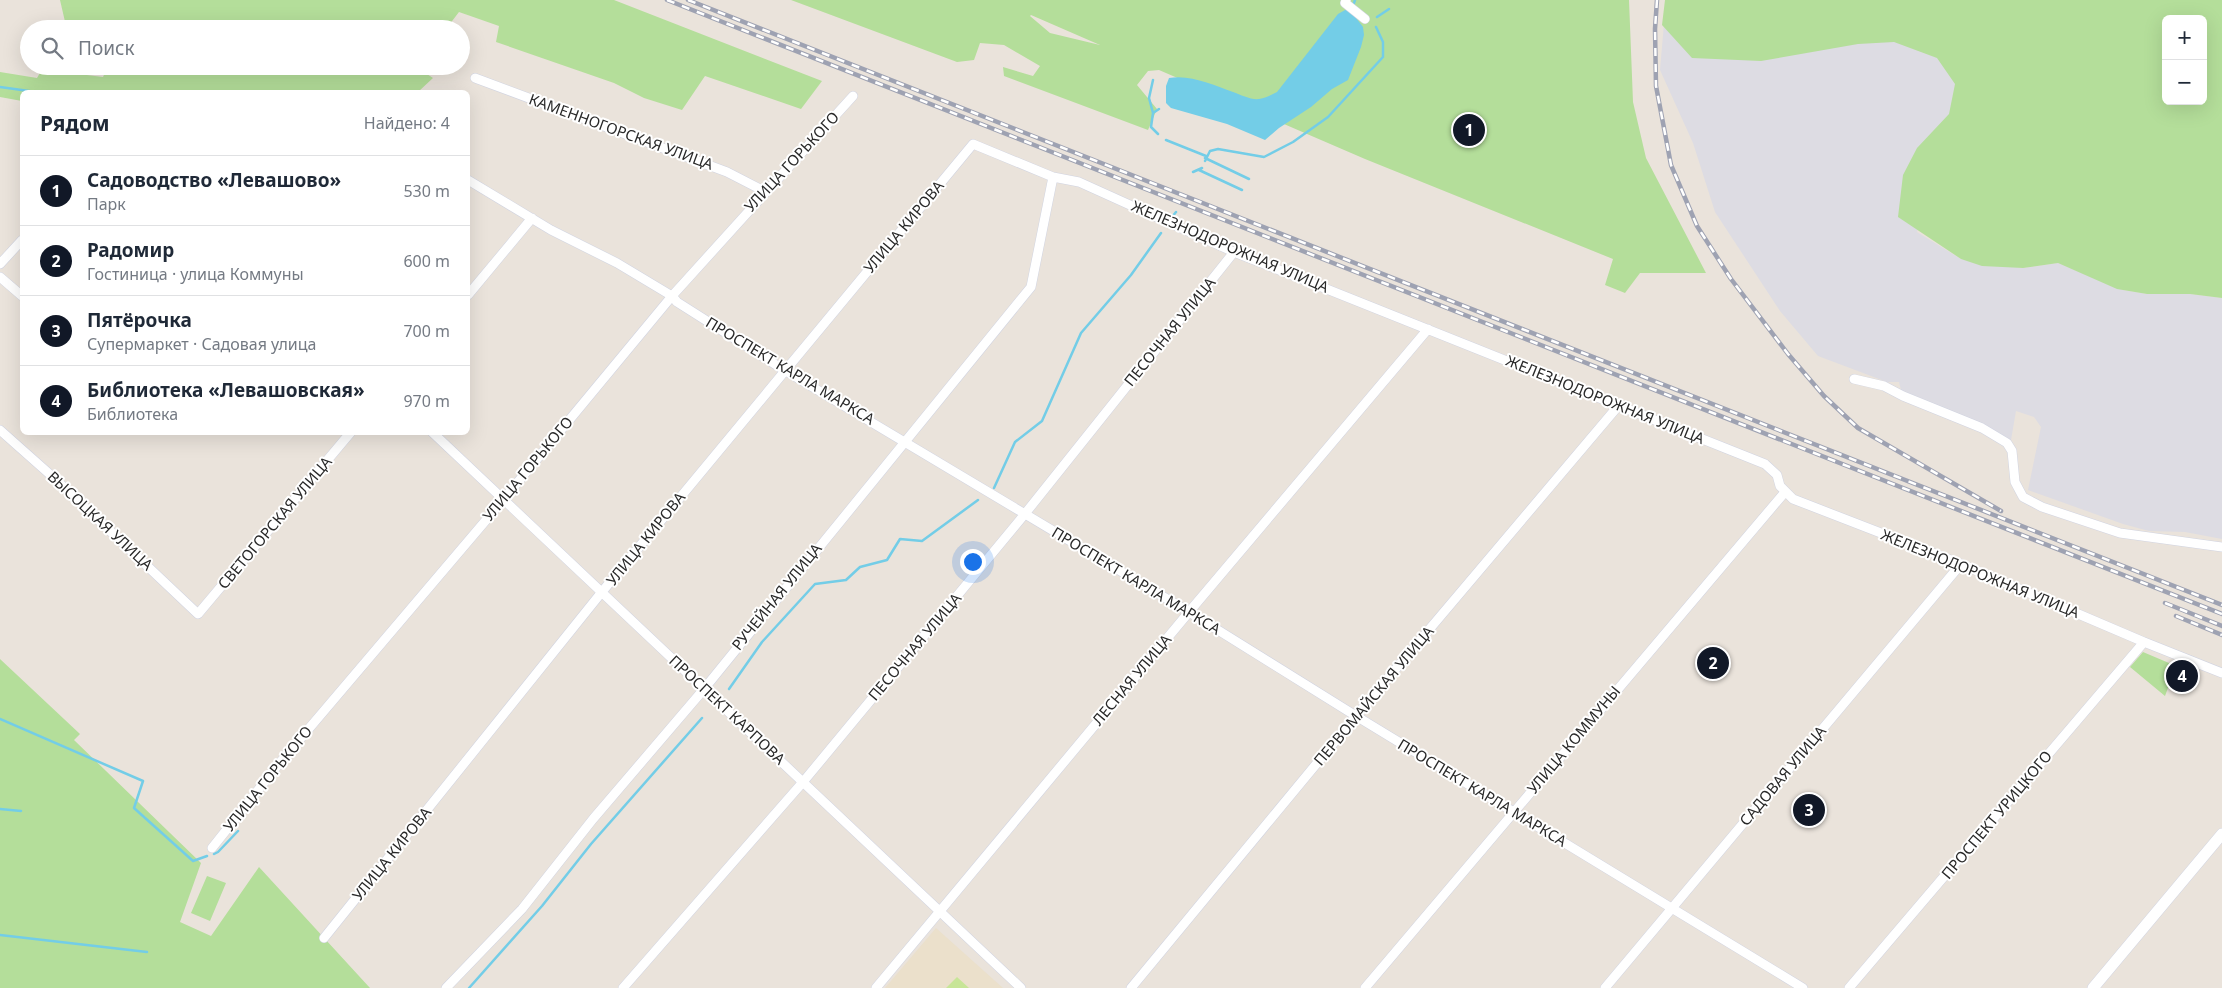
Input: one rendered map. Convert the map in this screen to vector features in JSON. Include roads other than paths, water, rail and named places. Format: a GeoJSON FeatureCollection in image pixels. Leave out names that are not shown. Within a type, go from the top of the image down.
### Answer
{"type":"FeatureCollection","features":[{"type":"Feature","properties":{"kind":"street"},"geometry":{"type":"LineString","coordinates":[[1346,2],[1365,19]]}},
{"type":"Feature","properties":{"kind":"street","name":"КАМЕННОГОРСКАЯ УЛИЦА"},"geometry":{"type":"LineString","coordinates":[[475,78],[728,172],[764,191]]}},
{"type":"Feature","properties":{"kind":"street","name":"УЛИЦА ГОРЬКОГО"},"geometry":{"type":"LineString","coordinates":[[212,848],[278,765],[503,500],[672,296],[764,191],[853,96]]}},
{"type":"Feature","properties":{"kind":"street","name":"ЖЕЛЕЗНОДОРОЖНАЯ УЛИЦА"},"geometry":{"type":"LineString","coordinates":[[973,144],[1053,177],[1079,182],[1234,252],[1765,464],[1777,475],[1780,486],[1793,499],[1962,564],[2144,642],[2222,673]]}},
{"type":"Feature","properties":{"kind":"street","name":"УЛИЦА КИРОВА"},"geometry":{"type":"LineString","coordinates":[[324,938],[601,593],[973,144]]}},
{"type":"Feature","properties":{"kind":"street","name":"РУЧЕЙНАЯ УЛИЦА"},"geometry":{"type":"LineString","coordinates":[[446,988],[522,909],[593,819],[704,689],[904,440],[1031,287],[1053,177]]}},
{"type":"Feature","properties":{"kind":"street","name":"ПРОСПЕКТ КАРЛА МАРКСА"},"geometry":{"type":"LineString","coordinates":[[470,181],[532,218],[617,263],[672,296],[677,302],[784,370],[1189,612],[1512,812],[1672,907],[1803,988]]}},
{"type":"Feature","properties":{"kind":"street"},"geometry":{"type":"LineString","coordinates":[[470,293],[532,218]]}},
{"type":"Feature","properties":{"kind":"street"},"geometry":{"type":"LineString","coordinates":[[0,264],[20,242]]}},
{"type":"Feature","properties":{"kind":"street","name":"ПЕСОЧНАЯ УЛИЦА"},"geometry":{"type":"LineString","coordinates":[[624,988],[803,782],[1024,515],[1234,252]]}},
{"type":"Feature","properties":{"kind":"street"},"geometry":{"type":"LineString","coordinates":[[0,277],[20,294]]}},
{"type":"Feature","properties":{"kind":"street","name":"ЛЕСНАЯ УЛИЦА"},"geometry":{"type":"LineString","coordinates":[[876,988],[1428,329]]}},
{"type":"Feature","properties":{"kind":"street"},"geometry":{"type":"LineString","coordinates":[[1854,379],[1884,386],[1902,396],[1982,428],[2007,443],[2012,450],[2015,482],[2023,497],[2042,507],[2120,534],[2222,547]]}},
{"type":"Feature","properties":{"kind":"street","name":"ПЕРВОМАЙСКАЯ УЛИЦА"},"geometry":{"type":"LineString","coordinates":[[1131,988],[1356,716],[1619,405]]}},
{"type":"Feature","properties":{"kind":"street","name":"ВЫСОЦКАЯ УЛИЦА"},"geometry":{"type":"LineString","coordinates":[[0,430],[54,478],[198,614]]}},
{"type":"Feature","properties":{"kind":"street","name":"СВЕТОГОРСКАЯ УЛИЦА"},"geometry":{"type":"LineString","coordinates":[[198,614],[349,435]]}},
{"type":"Feature","properties":{"kind":"street","name":"ПРОСПЕКТ КАРПОВА"},"geometry":{"type":"LineString","coordinates":[[435,435],[1021,988]]}},
{"type":"Feature","properties":{"kind":"street","name":"УЛИЦА КОММУНЫ"},"geometry":{"type":"LineString","coordinates":[[1365,988],[1512,812],[1785,492]]}},
{"type":"Feature","properties":{"kind":"street","name":"САДОВАЯ УЛИЦА"},"geometry":{"type":"LineString","coordinates":[[1605,988],[1962,564]]}},
{"type":"Feature","properties":{"kind":"street","name":"ПРОСПЕКТ УРИЦКОГО"},"geometry":{"type":"LineString","coordinates":[[1849,988],[2144,642]]}},
{"type":"Feature","properties":{"kind":"street"},"geometry":{"type":"LineString","coordinates":[[2093,988],[2222,834]]}},
{"type":"Feature","properties":{"kind":"water"},"geometry":{"type":"Polygon","coordinates":[[[1345,10],[1350,10],[1363,27],[1364,35],[1348,80],[1332,89],[1311,107],[1279,128],[1265,140],[1227,124],[1171,108],[1166,103],[1166,86],[1169,78],[1177,77],[1202,81],[1253,99],[1264,98],[1277,92],[1338,14],[1345,10]]]}},
{"type":"Feature","properties":{"kind":"waterway"},"geometry":{"type":"LineString","coordinates":[[1377,17],[1389,9]]}},
{"type":"Feature","properties":{"kind":"waterway"},"geometry":{"type":"LineString","coordinates":[[1205,161],[1210,151],[1218,149],[1264,157],[1293,142],[1328,117],[1383,57],[1383,42],[1376,27]]}},
{"type":"Feature","properties":{"kind":"waterway"},"geometry":{"type":"LineString","coordinates":[[1153,80],[1149,98],[1153,113]]}},
{"type":"Feature","properties":{"kind":"waterway"},"geometry":{"type":"LineString","coordinates":[[0,87],[22,90]]}},
{"type":"Feature","properties":{"kind":"waterway"},"geometry":{"type":"LineString","coordinates":[[1158,134],[1151,127],[1153,113],[1159,109]]}},
{"type":"Feature","properties":{"kind":"waterway"},"geometry":{"type":"LineString","coordinates":[[1166,140],[1206,156]]}},
{"type":"Feature","properties":{"kind":"waterway"},"geometry":{"type":"LineString","coordinates":[[1205,158],[1249,179]]}},
{"type":"Feature","properties":{"kind":"waterway"},"geometry":{"type":"LineString","coordinates":[[1193,172],[1202,168]]}},
{"type":"Feature","properties":{"kind":"waterway"},"geometry":{"type":"LineString","coordinates":[[1199,170],[1242,190]]}},
{"type":"Feature","properties":{"kind":"waterway"},"geometry":{"type":"LineString","coordinates":[[1172,217],[1176,212]]}},
{"type":"Feature","properties":{"kind":"waterway"},"geometry":{"type":"LineString","coordinates":[[994,488],[1015,442],[1042,421],[1081,333],[1131,275],[1161,233]]}},
{"type":"Feature","properties":{"kind":"waterway"},"geometry":{"type":"LineString","coordinates":[[729,689],[762,642],[815,584],[846,580],[860,567],[887,560],[900,539],[922,541],[978,500]]}},
{"type":"Feature","properties":{"kind":"waterway"},"geometry":{"type":"LineString","coordinates":[[469,988],[542,906],[591,844],[702,718]]}},
{"type":"Feature","properties":{"kind":"waterway"},"geometry":{"type":"LineString","coordinates":[[0,719],[143,781],[134,808],[193,861],[207,856]]}},
{"type":"Feature","properties":{"kind":"waterway"},"geometry":{"type":"LineString","coordinates":[[0,809],[21,811]]}},
{"type":"Feature","properties":{"kind":"waterway"},"geometry":{"type":"LineString","coordinates":[[214,854],[238,831]]}},
{"type":"Feature","properties":{"kind":"waterway"},"geometry":{"type":"LineString","coordinates":[[0,935],[147,952]]}},
{"type":"Feature","properties":{"kind":"railway"},"geometry":{"type":"LineString","coordinates":[[667,0],[2222,614]]}},
{"type":"Feature","properties":{"kind":"railway"},"geometry":{"type":"LineString","coordinates":[[688,0],[2222,605]]}},
{"type":"Feature","properties":{"kind":"railway"},"geometry":{"type":"LineString","coordinates":[[1657,0],[1655,29],[1656,86],[1671,165],[1697,226],[1731,279],[1788,354],[1824,396],[1858,428],[2001,511]]}},
{"type":"Feature","properties":{"kind":"railway"},"geometry":{"type":"LineString","coordinates":[[2165,603],[2222,626]]}},
{"type":"Feature","properties":{"kind":"railway"},"geometry":{"type":"LineString","coordinates":[[2176,616],[2222,635]]}},
{"type":"Feature","properties":{"kind":"place","name":"Садоводство «Левашово»"},"geometry":{"type":"Point","coordinates":[1469,130]}},
{"type":"Feature","properties":{"kind":"place","name":"Радомир"},"geometry":{"type":"Point","coordinates":[1713,663]}},
{"type":"Feature","properties":{"kind":"place","name":"Библиотека «Левашовская»"},"geometry":{"type":"Point","coordinates":[2182,676]}},
{"type":"Feature","properties":{"kind":"place","name":"Пятёрочка"},"geometry":{"type":"Point","coordinates":[1809,810]}}]}
